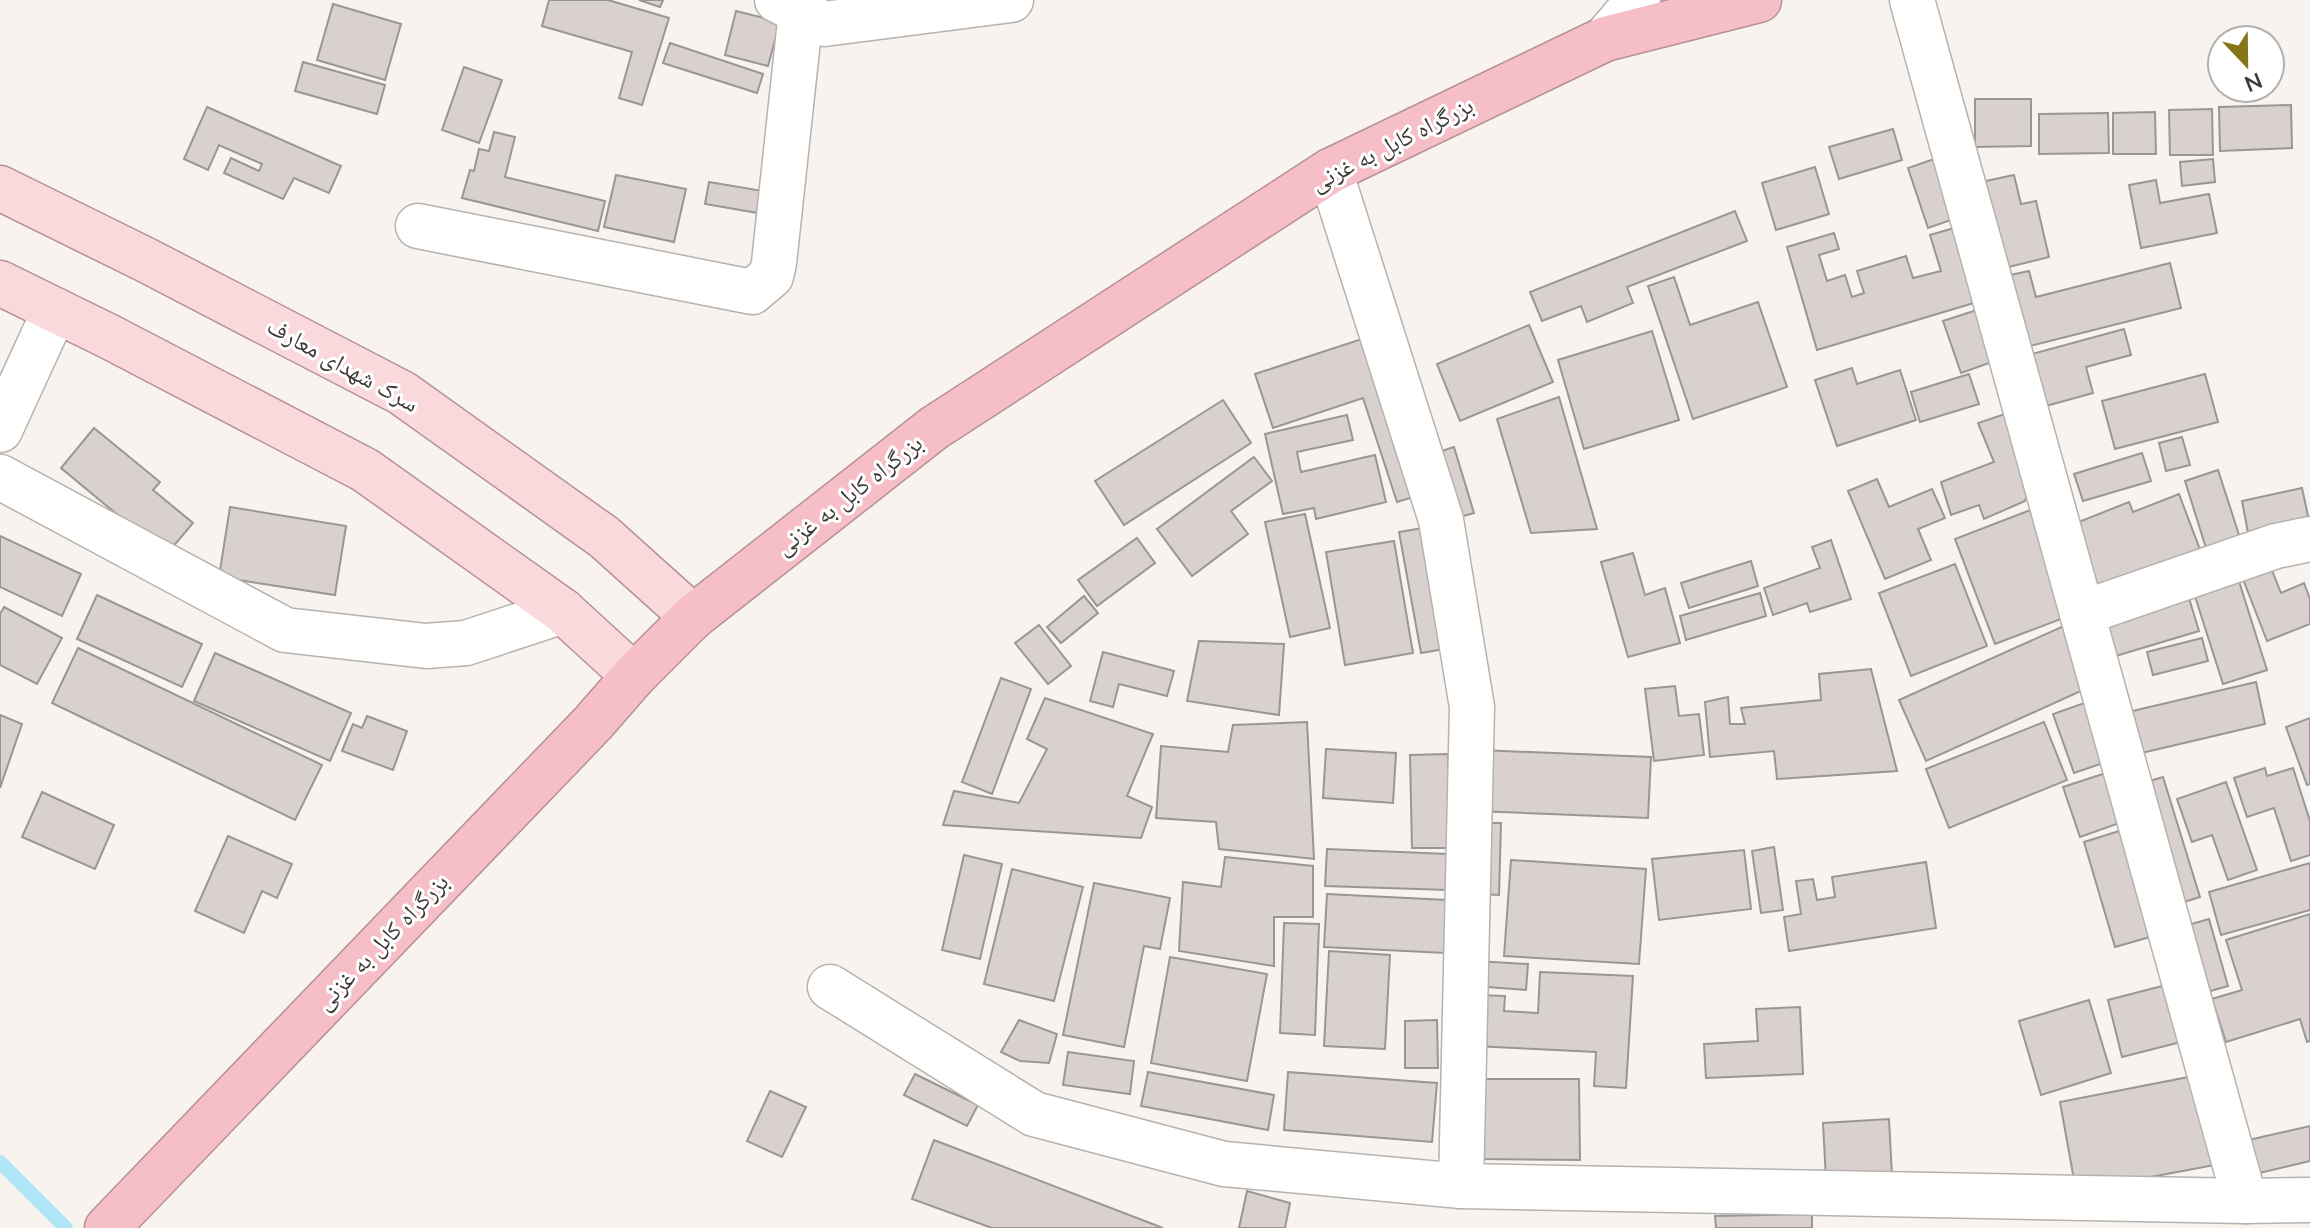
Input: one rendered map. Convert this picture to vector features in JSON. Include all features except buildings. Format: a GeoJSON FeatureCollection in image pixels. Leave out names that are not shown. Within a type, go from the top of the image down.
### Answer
{"type":"FeatureCollection","features":[{"type":"Feature","properties":{"kind":"highway","name":"بزرگراه کابل به غزنی"},"geometry":{"type":"LineString","coordinates":[[107,1228],[693,617],[934,428],[1330,171],[1605,39],[1759,0]]}},
{"type":"Feature","properties":{"kind":"main road","name":"سرک شهدای معارف"},"geometry":{"type":"LineString","coordinates":[[0,188],[402,393],[604,537],[693,617]]}},
{"type":"Feature","properties":{"kind":"main road"},"geometry":{"type":"LineString","coordinates":[[0,283],[365,470],[563,611],[634,676]]}},
{"type":"Feature","properties":{"kind":"street"},"geometry":{"type":"LineString","coordinates":[[418,226],[752,292],[771,276],[774,263],[789,4],[824,24],[1011,0]]}},
{"type":"Feature","properties":{"kind":"street"},"geometry":{"type":"LineString","coordinates":[[1605,39],[1638,0]]}},
{"type":"Feature","properties":{"kind":"street"},"geometry":{"type":"LineString","coordinates":[[1912,0],[2245,1201]]}},
{"type":"Feature","properties":{"kind":"street"},"geometry":{"type":"LineString","coordinates":[[1330,171],[1441,520],[1472,707],[1461,1186]]}},
{"type":"Feature","properties":{"kind":"street"},"geometry":{"type":"LineString","coordinates":[[0,430],[55,310]]}},
{"type":"Feature","properties":{"kind":"street"},"geometry":{"type":"LineString","coordinates":[[0,477],[285,630],[426,646],[466,643],[563,611]]}},
{"type":"Feature","properties":{"kind":"street"},"geometry":{"type":"LineString","coordinates":[[2082,613],[2276,546],[2310,539]]}},
{"type":"Feature","properties":{"kind":"street"},"geometry":{"type":"LineString","coordinates":[[830,987],[1034,1114],[1224,1164],[1461,1186],[2310,1200]]}},
{"type":"Feature","properties":{"kind":"waterway"},"geometry":{"type":"LineString","coordinates":[[0,1162],[66,1228]]}}]}
